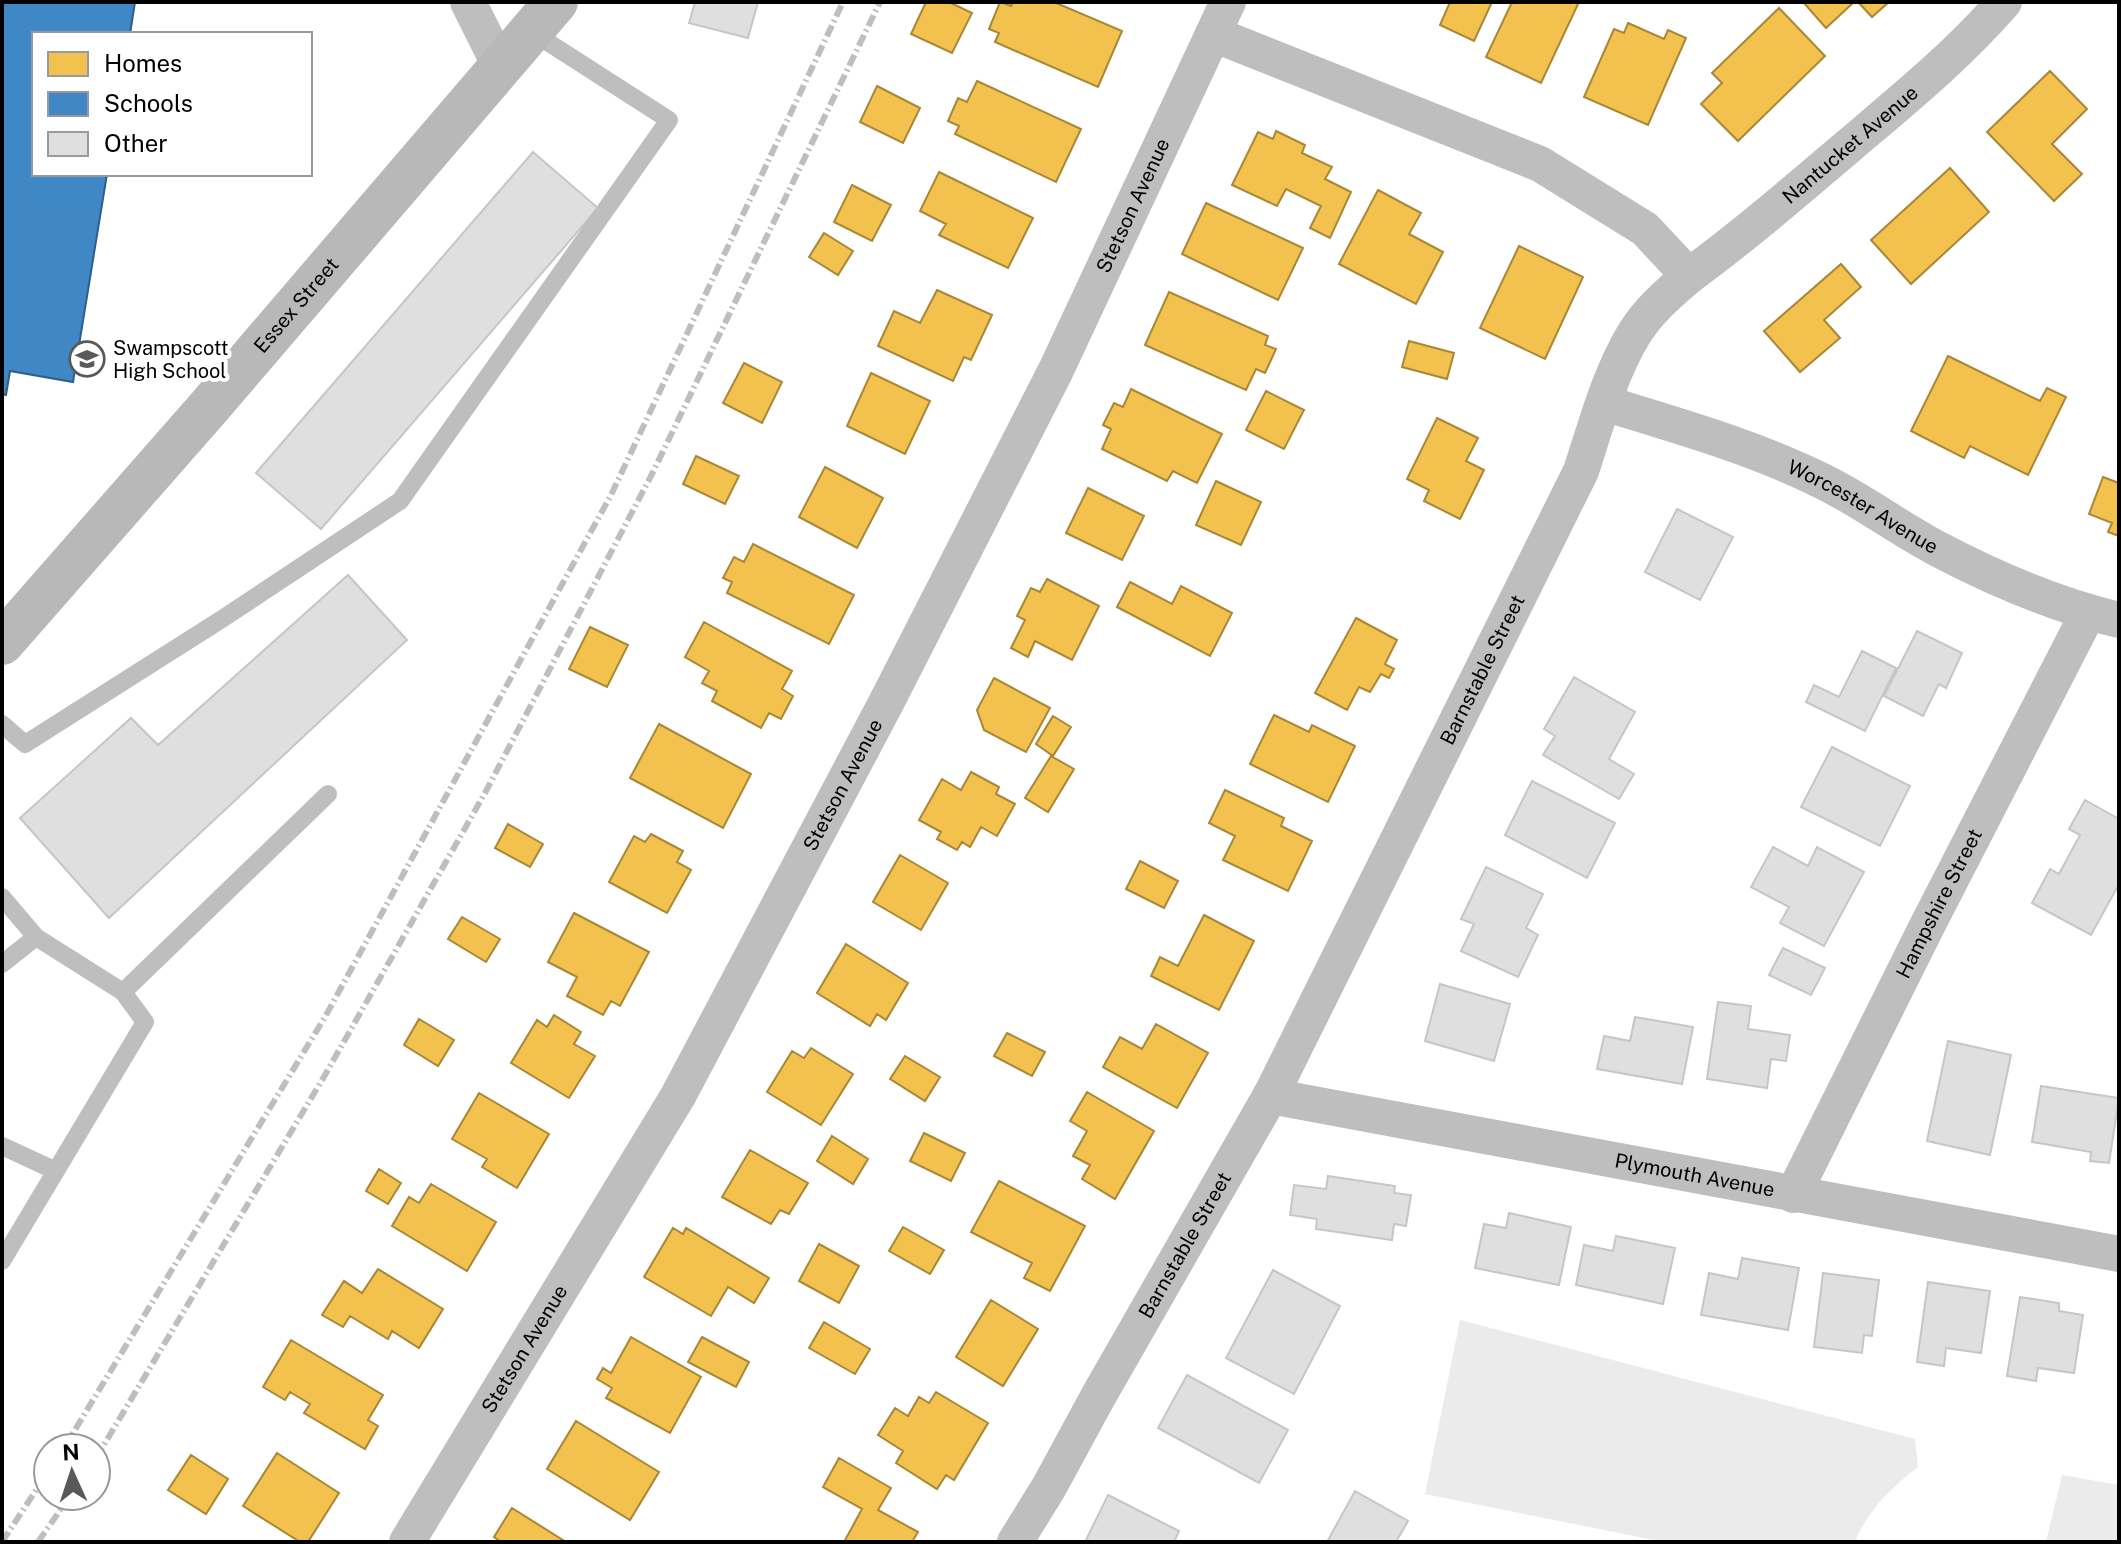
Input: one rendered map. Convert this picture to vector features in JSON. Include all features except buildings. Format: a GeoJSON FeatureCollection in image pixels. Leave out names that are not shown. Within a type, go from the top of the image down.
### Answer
{"type":"FeatureCollection","features":[{"type":"Feature","properties":{"kind":"main road","name":"Essex Street"},"geometry":{"type":"LineString","coordinates":[[2,643],[544,17]]}},
{"type":"Feature","properties":{"kind":"street"},"geometry":{"type":"LineString","coordinates":[[468,2],[500,66]]}},
{"type":"Feature","properties":{"kind":"street","name":"Nantucket Avenue"},"geometry":{"type":"LineString","coordinates":[[1689,276],[1735,242],[1901,102],[2004,2]]}},
{"type":"Feature","properties":{"kind":"street"},"geometry":{"type":"LineString","coordinates":[[1221,18],[1540,164],[1645,229],[1689,276]]}},
{"type":"Feature","properties":{"kind":"street","name":"Stetson Avenue"},"geometry":{"type":"LineString","coordinates":[[407,1542],[678,1096],[893,689],[1056,370],[1221,18]]}},
{"type":"Feature","properties":{"kind":"street","name":"Barnstable Street"},"geometry":{"type":"LineString","coordinates":[[1015,1542],[1270,1096],[1581,471],[1604,403],[1634,334],[1659,302],[1689,276]]}},
{"type":"Feature","properties":{"kind":"street","name":"Worcester Avenue"},"geometry":{"type":"LineString","coordinates":[[1604,403],[1766,454],[1867,504],[1935,548],[2072,609],[2103,616]]}},
{"type":"Feature","properties":{"kind":"street","name":"Hampshire Street"},"geometry":{"type":"LineString","coordinates":[[1793,1195],[1927,926],[2103,616]]}},
{"type":"Feature","properties":{"kind":"street","name":"Plymouth Avenue"},"geometry":{"type":"LineString","coordinates":[[1270,1096],[2119,1254]]}},
{"type":"Feature","properties":{"kind":"lane"},"geometry":{"type":"LineString","coordinates":[[2,724],[25,744],[400,501],[669,120],[544,17]]}},
{"type":"Feature","properties":{"kind":"lane"},"geometry":{"type":"LineString","coordinates":[[123,992],[328,794]]}},
{"type":"Feature","properties":{"kind":"lane"},"geometry":{"type":"LineString","coordinates":[[2,897],[36,937],[123,992],[145,1022],[2,1261]]}},
{"type":"Feature","properties":{"kind":"lane"},"geometry":{"type":"LineString","coordinates":[[2,964],[36,937]]}},
{"type":"Feature","properties":{"kind":"lane"},"geometry":{"type":"LineString","coordinates":[[2,1146],[56,1171]]}},
{"type":"Feature","properties":{"kind":"shaded area"},"geometry":{"type":"Polygon","coordinates":[[[1460,1320],[1915,1439],[1918,1467],[1881,1500],[1855,1542],[1664,1542],[1425,1494],[1460,1320]]]}},
{"type":"Feature","properties":{"kind":"shaded area"},"geometry":{"type":"Polygon","coordinates":[[[2062,1475],[2119,1485],[2119,1542],[2046,1542],[2062,1475]]]}},
{"type":"Feature","properties":{"kind":"railway"},"geometry":{"type":"LineString","coordinates":[[74,1432],[325,1017],[611,495],[843,2]]}},
{"type":"Feature","properties":{"kind":"railway"},"geometry":{"type":"LineString","coordinates":[[112,1432],[325,1075],[485,793],[653,472],[880,2]]}},
{"type":"Feature","properties":{"kind":"railway"},"geometry":{"type":"LineString","coordinates":[[2,1542],[32,1496]]}},
{"type":"Feature","properties":{"kind":"railway"},"geometry":{"type":"LineString","coordinates":[[38,1542],[59,1512]]}},
{"type":"Feature","properties":{"kind":"place","name":"Swampscott High School"},"geometry":{"type":"Point","coordinates":[87,359]}}]}
